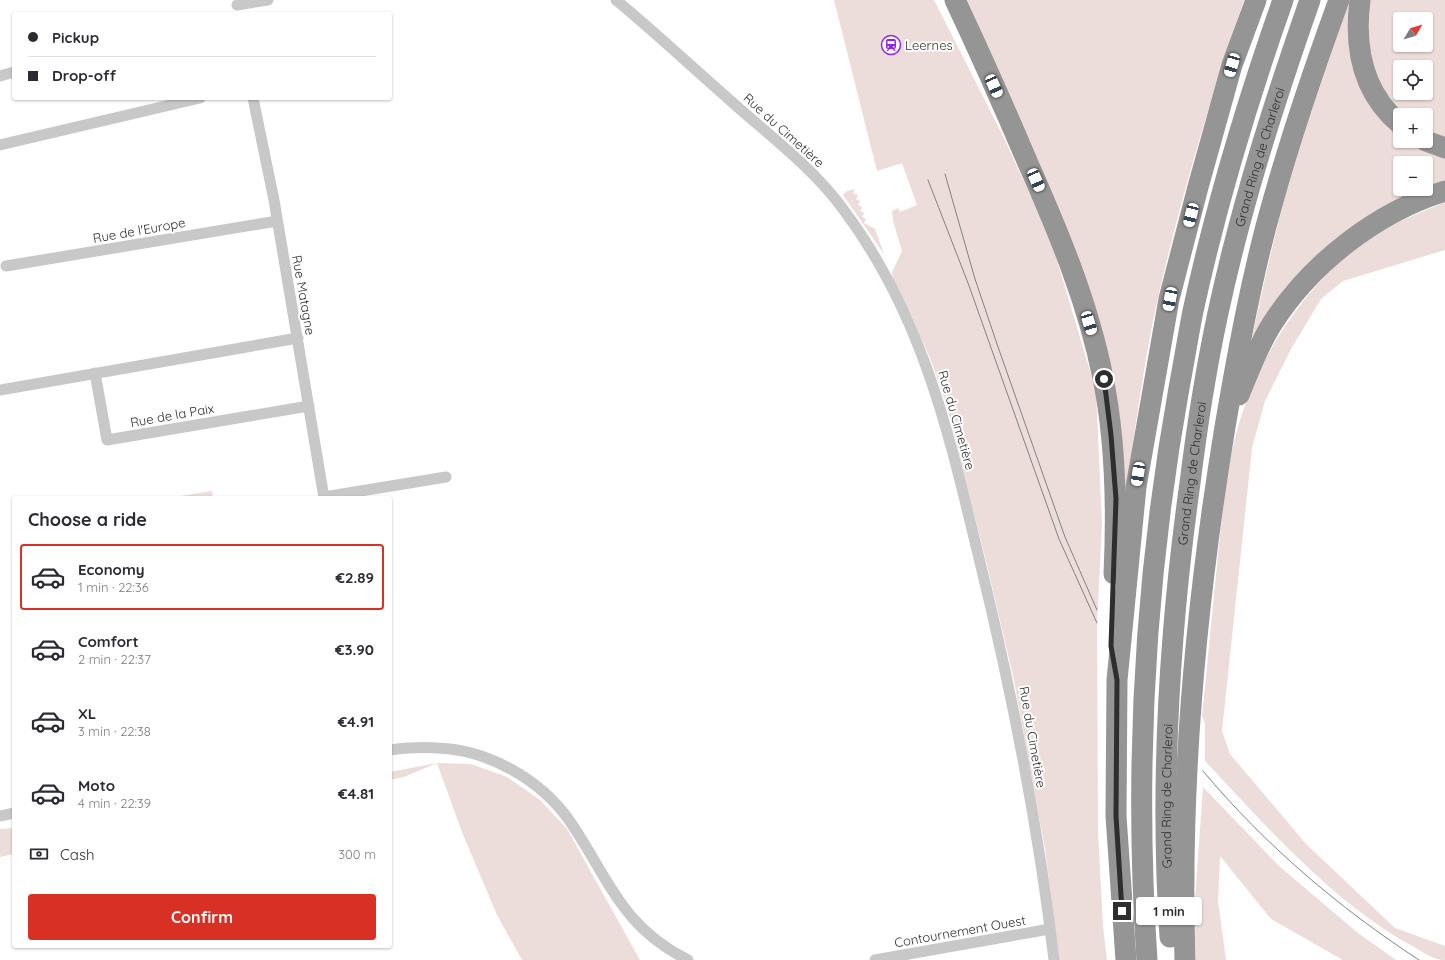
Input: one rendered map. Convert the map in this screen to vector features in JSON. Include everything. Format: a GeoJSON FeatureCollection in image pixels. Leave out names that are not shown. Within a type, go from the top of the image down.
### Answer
{"type":"FeatureCollection","features":[{"type":"Feature","properties":{"kind":"highway"},"geometry":{"type":"LineString","coordinates":[[955,0],[1057,228],[1077,284],[1104,379],[1111,435],[1116,499],[1111,646],[1117,680]]}},
{"type":"Feature","properties":{"kind":"highway"},"geometry":{"type":"LineString","coordinates":[[1126,960],[1116,816],[1117,680],[1136,487],[1170,299],[1198,187],[1224,95],[1256,0]]}},
{"type":"Feature","properties":{"kind":"highway","name":"Grand Ring de Charleroi"},"geometry":{"type":"LineString","coordinates":[[1147,960],[1142,890],[1144,677],[1154,554],[1170,441],[1193,312],[1222,192],[1257,74],[1283,0]]}},
{"type":"Feature","properties":{"kind":"highway","name":"Grand Ring de Charleroi"},"geometry":{"type":"LineString","coordinates":[[1172,960],[1167,890],[1166,792],[1170,674],[1180,554],[1196,433],[1218,313],[1247,198],[1281,83],[1310,0]]}},
{"type":"Feature","properties":{"kind":"highway"},"geometry":{"type":"LineString","coordinates":[[1185,960],[1183,894],[1184,821],[1195,652],[1212,503],[1237,357],[1272,203],[1306,93],[1339,0]]}},
{"type":"Feature","properties":{"kind":"highway"},"geometry":{"type":"LineString","coordinates":[[1360,0],[1357,22],[1360,56],[1372,91],[1393,118]]}},
{"type":"Feature","properties":{"kind":"highway"},"geometry":{"type":"LineString","coordinates":[[1433,144],[1445,148]]}},
{"type":"Feature","properties":{"kind":"highway"},"geometry":{"type":"LineString","coordinates":[[1225,427],[1254,359],[1272,324],[1300,288],[1327,261],[1361,233],[1398,210],[1445,191]]}},
{"type":"Feature","properties":{"kind":"street"},"geometry":{"type":"LineString","coordinates":[[236,6],[268,0]]}},
{"type":"Feature","properties":{"kind":"street","name":"Rue du Cimetière"},"geometry":{"type":"LineString","coordinates":[[616,0],[793,155],[828,190],[860,233],[895,292],[912,328],[926,363],[940,406],[998,636],[1014,708],[1042,865],[1054,960]]}},
{"type":"Feature","properties":{"kind":"street"},"geometry":{"type":"LineString","coordinates":[[0,76],[12,73]]}},
{"type":"Feature","properties":{"kind":"street"},"geometry":{"type":"LineString","coordinates":[[0,145],[191,100]]}},
{"type":"Feature","properties":{"kind":"street","name":"Rue Matagne"},"geometry":{"type":"LineString","coordinates":[[253,100],[298,338],[324,496]]}},
{"type":"Feature","properties":{"kind":"street","name":"Rue de l'Europe"},"geometry":{"type":"LineString","coordinates":[[6,266],[277,221]]}},
{"type":"Feature","properties":{"kind":"street"},"geometry":{"type":"LineString","coordinates":[[0,390],[298,338]]}},
{"type":"Feature","properties":{"kind":"street","name":"Rue de la Paix"},"geometry":{"type":"LineString","coordinates":[[95,373],[107,440],[309,406]]}},
{"type":"Feature","properties":{"kind":"street","name":"Rue Matagne"},"geometry":{"type":"LineString","coordinates":[[336,496],[446,477]]}},
{"type":"Feature","properties":{"kind":"street"},"geometry":{"type":"LineString","coordinates":[[392,750],[416,747],[462,751],[506,767],[523,776],[553,801],[568,819],[613,894],[627,913],[646,933],[688,960]]}},
{"type":"Feature","properties":{"kind":"street"},"geometry":{"type":"LineString","coordinates":[[0,816],[12,813]]}},
{"type":"Feature","properties":{"kind":"street","name":"Contournement Ouest"},"geometry":{"type":"LineString","coordinates":[[875,960],[1050,929]]}},
{"type":"Feature","properties":{"kind":"shaded area"},"geometry":{"type":"Polygon","coordinates":[[[834,0],[934,0],[1001,132],[1050,237],[1096,391],[1102,524],[1097,623],[1098,833],[1103,926],[1107,960],[1059,960],[1045,849],[1014,680],[986,561],[947,407],[932,363],[910,312],[893,278],[892,272],[902,251],[893,221],[892,211],[898,208],[900,212],[917,205],[902,163],[877,171],[834,0]]]}},
{"type":"Feature","properties":{"kind":"shaded area"},"geometry":{"type":"Polygon","coordinates":[[[963,0],[1244,0],[1196,150],[1166,264],[1148,350],[1125,496],[1112,380],[963,0]]]}},
{"type":"Feature","properties":{"kind":"shaded area"},"geometry":{"type":"Polygon","coordinates":[[[1350,0],[1350,18],[1393,117],[1393,148],[1423,148],[1445,155],[1445,183],[1433,188],[1433,156],[1393,156],[1393,196],[1415,196],[1394,205],[1249,353],[1266,273],[1286,193],[1350,0]]]}},
{"type":"Feature","properties":{"kind":"shaded area"},"geometry":{"type":"Polygon","coordinates":[[[1369,0],[1445,0],[1445,137],[1433,133],[1433,108],[1398,108],[1381,86],[1376,76],[1370,55],[1368,33],[1369,0]]]}},
{"type":"Feature","properties":{"kind":"shaded area"},"geometry":{"type":"Polygon","coordinates":[[[855,189],[853,193],[858,195],[856,199],[860,201],[858,205],[862,207],[860,211],[864,213],[862,217],[866,219],[864,223],[875,229],[884,254],[843,195],[847,191],[855,189]]]}},
{"type":"Feature","properties":{"kind":"shaded area"},"geometry":{"type":"Polygon","coordinates":[[[1445,202],[1445,250],[1343,281],[1321,299],[1291,349],[1265,401],[1252,448],[1222,731],[1230,754],[1306,844],[1395,928],[1445,946],[1445,960],[1441,960],[1424,953],[1382,928],[1354,908],[1302,862],[1277,837],[1205,761],[1205,723],[1202,716],[1219,545],[1231,455],[1243,412],[1269,352],[1286,324],[1306,297],[1328,273],[1352,251],[1386,228],[1445,202]]]}},
{"type":"Feature","properties":{"kind":"shaded area"},"geometry":{"type":"Polygon","coordinates":[[[212,491],[213,496],[181,496],[212,491]]]}},
{"type":"Feature","properties":{"kind":"shaded area"},"geometry":{"type":"Polygon","coordinates":[[[437,763],[471,764],[507,777],[540,800],[567,829],[640,960],[522,960],[497,915],[462,832],[437,763]]]}},
{"type":"Feature","properties":{"kind":"shaded area"},"geometry":{"type":"Polygon","coordinates":[[[437,763],[404,777],[392,780],[392,772],[437,763]]]}},
{"type":"Feature","properties":{"kind":"shaded area"},"geometry":{"type":"Polygon","coordinates":[[[1203,787],[1279,866],[1358,933],[1396,960],[1343,960],[1271,919],[1220,856],[1218,901],[1226,960],[1196,960],[1194,914],[1203,787]]]}},
{"type":"Feature","properties":{"kind":"shaded area"},"geometry":{"type":"Polygon","coordinates":[[[12,828],[12,854],[0,857],[0,829],[12,828]]]}},
{"type":"Feature","properties":{"kind":"tram line"},"geometry":{"type":"LineString","coordinates":[[945,174],[975,279],[997,344],[1065,537],[1097,610]]}},
{"type":"Feature","properties":{"kind":"tram line"},"geometry":{"type":"LineString","coordinates":[[928,180],[968,283],[1059,539],[1097,623]]}},
{"type":"Feature","properties":{"kind":"tram line"},"geometry":{"type":"LineString","coordinates":[[1203,771],[1252,824],[1304,873],[1360,919],[1419,960]]}},
{"type":"Feature","properties":{"kind":"place","name":"Leernes"},"geometry":{"type":"Point","coordinates":[891,45]}},
{"type":"Feature","properties":{"kind":"route"},"geometry":{"type":"LineString","coordinates":[[1104,379],[1111,435],[1116,499],[1111,646],[1117,680],[1116,816],[1122,911]]}}]}
